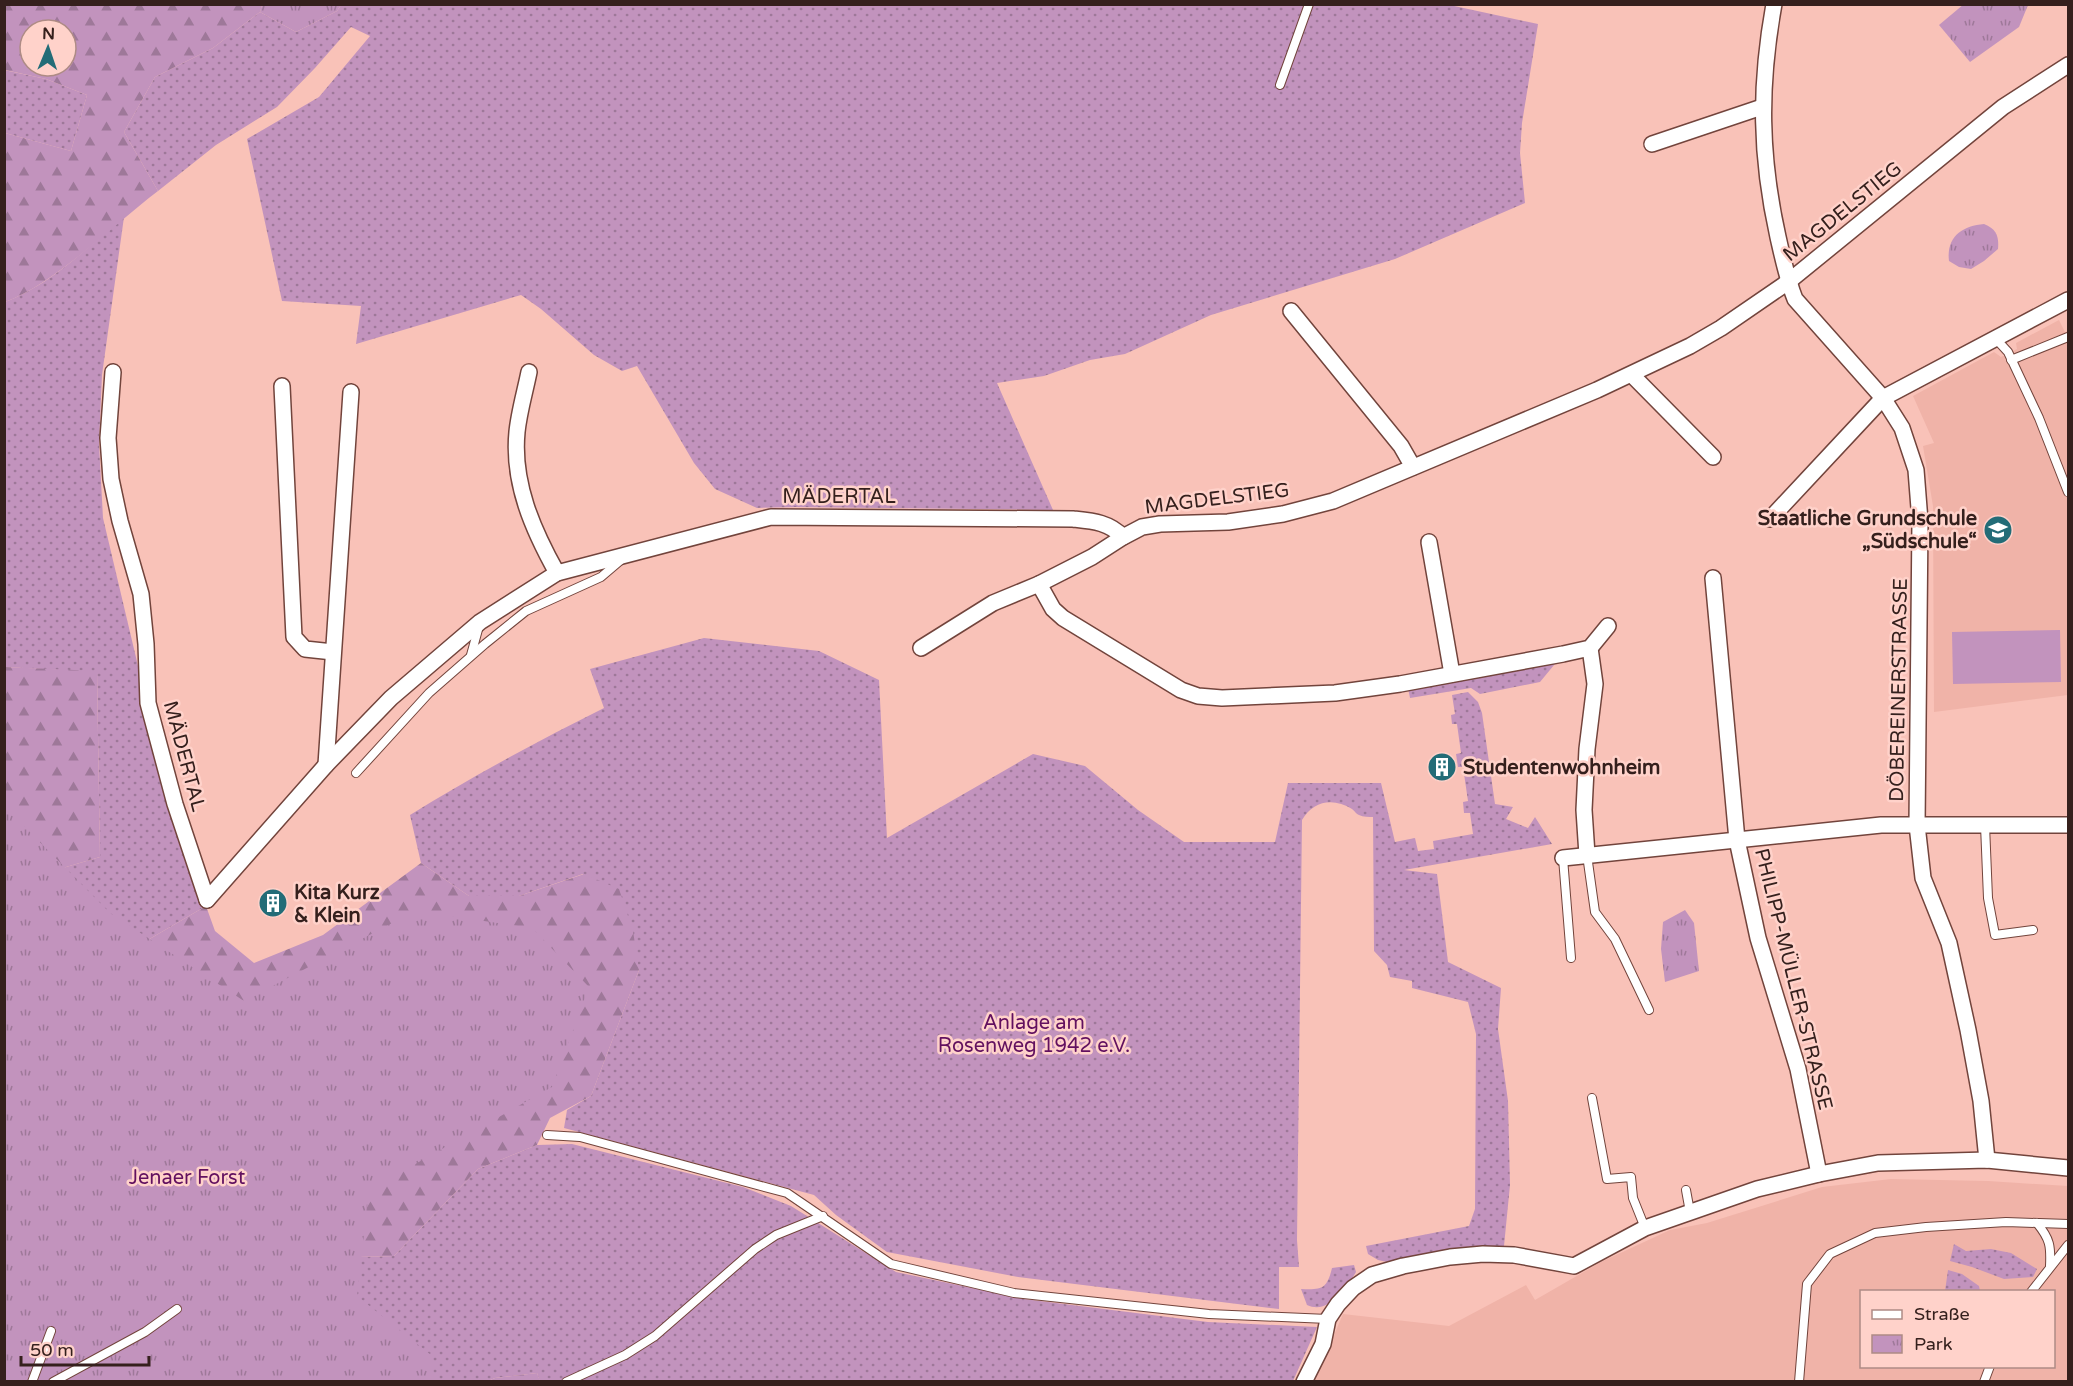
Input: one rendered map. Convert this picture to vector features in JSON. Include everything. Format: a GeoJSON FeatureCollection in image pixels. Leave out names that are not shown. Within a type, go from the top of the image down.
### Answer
{"type":"FeatureCollection","features":[{"type":"Feature","properties":{"kind":"street","name":"DÖBEREINERSTRASSE"},"geometry":{"type":"LineString","coordinates":[[1774,4],[1762,107],[1765,167],[1788,282],[1795,299],[1883,398],[1902,428],[1916,470],[1919,511],[1917,825],[1923,878],[1949,943],[1968,1030],[1982,1101],[1987,1160]]}},
{"type":"Feature","properties":{"kind":"street","name":"MAGDELSTIEG"},"geometry":{"type":"LineString","coordinates":[[921,648],[993,603],[1039,584],[1092,557],[1142,527],[1160,524],[1228,522],[1283,514],[1333,501],[1632,375],[1690,346],[1721,328],[1788,282],[2002,107],[2068,65]]}},
{"type":"Feature","properties":{"kind":"street"},"geometry":{"type":"LineString","coordinates":[[1652,144],[1762,107]]}},
{"type":"Feature","properties":{"kind":"street"},"geometry":{"type":"LineString","coordinates":[[1770,519],[1883,398],[2068,300]]}},
{"type":"Feature","properties":{"kind":"street"},"geometry":{"type":"LineString","coordinates":[[1291,311],[1401,446],[1413,467]]}},
{"type":"Feature","properties":{"kind":"street","name":"MÄDERTAL"},"geometry":{"type":"LineString","coordinates":[[113,372],[108,438],[111,479],[120,521],[141,594],[148,703],[175,804],[207,900],[326,765],[391,698],[480,622],[557,573],[771,517],[1073,519],[1097,521],[1108,525],[1123,537]]}},
{"type":"Feature","properties":{"kind":"street"},"geometry":{"type":"LineString","coordinates":[[529,372],[517,433],[518,471],[525,503],[537,538],[557,573]]}},
{"type":"Feature","properties":{"kind":"street"},"geometry":{"type":"LineString","coordinates":[[1632,375],[1713,456]]}},
{"type":"Feature","properties":{"kind":"street"},"geometry":{"type":"LineString","coordinates":[[282,386],[294,637],[305,649],[333,652]]}},
{"type":"Feature","properties":{"kind":"street"},"geometry":{"type":"LineString","coordinates":[[326,765],[351,392]]}},
{"type":"Feature","properties":{"kind":"street"},"geometry":{"type":"LineString","coordinates":[[1429,542],[1452,674]]}},
{"type":"Feature","properties":{"kind":"street","name":"PHILIPP-MÜLLER-STRASSE"},"geometry":{"type":"LineString","coordinates":[[1713,578],[1737,840],[1758,938],[1798,1069],[1819,1174]]}},
{"type":"Feature","properties":{"kind":"street"},"geometry":{"type":"LineString","coordinates":[[1039,584],[1053,609],[1063,618],[1181,690],[1198,696],[1222,698],[1335,693],[1400,684],[1590,648],[1608,626]]}},
{"type":"Feature","properties":{"kind":"street"},"geometry":{"type":"LineString","coordinates":[[1587,855],[1584,810],[1587,749],[1595,684],[1590,648]]}},
{"type":"Feature","properties":{"kind":"street"},"geometry":{"type":"LineString","coordinates":[[1563,858],[1881,825],[2068,825]]}},
{"type":"Feature","properties":{"kind":"street"},"geometry":{"type":"LineString","coordinates":[[1304,1382],[1323,1344],[1328,1319],[1353,1288],[1372,1275],[1442,1259],[1483,1254],[1514,1255],[1574,1266],[1645,1228],[1757,1189],[1878,1163],[1987,1160],[2068,1168]]}},
{"type":"Feature","properties":{"kind":"lane"},"geometry":{"type":"LineString","coordinates":[[1280,86],[1309,4]]}},
{"type":"Feature","properties":{"kind":"lane"},"geometry":{"type":"LineString","coordinates":[[2011,360],[2068,337]]}},
{"type":"Feature","properties":{"kind":"lane"},"geometry":{"type":"LineString","coordinates":[[1996,339],[2008,352],[2039,418],[2068,492]]}},
{"type":"Feature","properties":{"kind":"lane"},"geometry":{"type":"LineString","coordinates":[[356,773],[429,693],[526,611],[601,577],[624,556]]}},
{"type":"Feature","properties":{"kind":"lane"},"geometry":{"type":"LineString","coordinates":[[471,656],[480,622]]}},
{"type":"Feature","properties":{"kind":"lane"},"geometry":{"type":"LineString","coordinates":[[1985,825],[1988,898],[1995,934],[2033,930]]}},
{"type":"Feature","properties":{"kind":"lane"},"geometry":{"type":"LineString","coordinates":[[1587,855],[1595,912],[1615,939],[1649,1010]]}},
{"type":"Feature","properties":{"kind":"lane"},"geometry":{"type":"LineString","coordinates":[[1563,858],[1571,958]]}},
{"type":"Feature","properties":{"kind":"lane"},"geometry":{"type":"LineString","coordinates":[[1592,1098],[1607,1179],[1631,1177],[1633,1198],[1645,1228]]}},
{"type":"Feature","properties":{"kind":"lane"},"geometry":{"type":"LineString","coordinates":[[547,1135],[580,1137],[787,1192],[891,1264],[1014,1293],[1209,1314],[1328,1319]]}},
{"type":"Feature","properties":{"kind":"lane"},"geometry":{"type":"LineString","coordinates":[[1686,1190],[1690,1212]]}},
{"type":"Feature","properties":{"kind":"lane"},"geometry":{"type":"LineString","coordinates":[[566,1382],[625,1355],[655,1336],[755,1249],[776,1235],[823,1216]]}},
{"type":"Feature","properties":{"kind":"lane"},"geometry":{"type":"LineString","coordinates":[[1799,1382],[1807,1284],[1830,1254],[1875,1233],[2006,1222],[2068,1224]]}},
{"type":"Feature","properties":{"kind":"lane"},"geometry":{"type":"LineString","coordinates":[[2037,1223],[2047,1235],[2051,1248],[2050,1266]]}},
{"type":"Feature","properties":{"kind":"lane"},"geometry":{"type":"LineString","coordinates":[[2032,1290],[2068,1245]]}},
{"type":"Feature","properties":{"kind":"lane"},"geometry":{"type":"LineString","coordinates":[[53,1382],[146,1332],[177,1309]]}},
{"type":"Feature","properties":{"kind":"lane"},"geometry":{"type":"LineString","coordinates":[[32,1382],[51,1331]]}},
{"type":"Feature","properties":{"kind":"shaded area","name":"Staatliche Grundschule „Südschule“"},"geometry":{"type":"Polygon","coordinates":[[[2059,320],[2065,332],[2068,331],[2068,695],[1934,712],[1933,506],[1923,446],[1934,443],[1913,396],[1994,352],[2001,357],[2017,349],[2016,343],[2059,320]]]}},
{"type":"Feature","properties":{"kind":"shaded area"},"geometry":{"type":"Polygon","coordinates":[[[1891,1179],[1988,1181],[2068,1186],[2068,1381],[1314,1382],[1343,1314],[1449,1326],[1526,1285],[1535,1300],[1601,1262],[1670,1230],[1707,1223],[1822,1187],[1891,1179]]]}},
{"type":"Feature","properties":{"kind":"green space"},"geometry":{"type":"Polygon","coordinates":[[[262,4],[341,5],[337,11],[296,32],[260,12],[262,4]]]}},
{"type":"Feature","properties":{"kind":"green space"},"geometry":{"type":"Polygon","coordinates":[[[1445,4],[1538,24],[1522,123],[1520,153],[1525,203],[1395,259],[1211,315],[1125,354],[1090,360],[1044,376],[997,383],[1053,510],[757,508],[715,489],[694,463],[637,366],[622,371],[594,355],[541,309],[521,295],[356,344],[361,306],[282,301],[247,139],[319,97],[370,36],[351,27],[277,107],[216,145],[158,191],[124,132],[155,77],[213,48],[260,12],[296,32],[337,11],[341,5],[1445,4]]]}},
{"type":"Feature","properties":{"kind":"green space"},"geometry":{"type":"Polygon","coordinates":[[[1964,4],[2028,5],[2019,27],[1970,62],[1939,25],[1964,4]]]}},
{"type":"Feature","properties":{"kind":"green space"},"geometry":{"type":"Polygon","coordinates":[[[5,5],[262,5],[260,12],[213,48],[155,77],[124,132],[158,191],[64,267],[24,293],[5,302],[5,133],[71,151],[87,95],[41,78],[78,78],[78,18],[18,18],[18,73],[5,70],[5,5]]]}},
{"type":"Feature","properties":{"kind":"green space"},"geometry":{"type":"Polygon","coordinates":[[[4,70],[18,73],[18,78],[46,79],[87,95],[71,151],[5,133],[4,70]]]}},
{"type":"Feature","properties":{"kind":"green space"},"geometry":{"type":"Polygon","coordinates":[[[124,217],[102,375],[99,444],[103,518],[178,835],[206,906],[141,944],[5,885],[100,857],[97,672],[5,667],[5,302],[22,295],[53,276],[124,217]]]}},
{"type":"Feature","properties":{"kind":"green space"},"geometry":{"type":"Polygon","coordinates":[[[1984,224],[1992,228],[1996,234],[1998,249],[1971,269],[1959,267],[1949,261],[1950,245],[1957,234],[1969,227],[1984,224]]]}},
{"type":"Feature","properties":{"kind":"green space"},"geometry":{"type":"Polygon","coordinates":[[[2060,630],[2061,682],[1953,684],[1952,632],[2060,630]]]}},
{"type":"Feature","properties":{"kind":"green space","name":"Anlage am Rosenweg 1942 e.V."},"geometry":{"type":"Polygon","coordinates":[[[704,638],[819,651],[879,680],[887,838],[1033,754],[1085,766],[1138,810],[1184,842],[1275,842],[1288,783],[1381,783],[1395,842],[1415,838],[1418,851],[1434,849],[1433,841],[1473,834],[1470,813],[1464,813],[1463,802],[1468,801],[1463,767],[1458,767],[1456,754],[1461,753],[1457,724],[1452,724],[1451,715],[1455,714],[1452,695],[1468,692],[1478,702],[1482,713],[1495,804],[1513,807],[1506,819],[1528,828],[1535,817],[1552,844],[1404,870],[1437,874],[1448,962],[1501,988],[1498,1029],[1508,1101],[1510,1185],[1504,1246],[1460,1248],[1387,1262],[1368,1254],[1366,1246],[1469,1226],[1475,1209],[1476,1034],[1468,1002],[1412,988],[1412,981],[1390,977],[1387,965],[1374,951],[1373,817],[1361,816],[1345,805],[1331,802],[1318,805],[1302,820],[1297,1240],[1299,1267],[1279,1267],[1279,1309],[1018,1277],[887,1252],[836,1215],[814,1195],[564,1128],[567,1110],[591,1096],[639,970],[583,874],[519,896],[469,896],[421,863],[410,815],[506,759],[604,708],[590,669],[704,638]]]}},
{"type":"Feature","properties":{"kind":"green space"},"geometry":{"type":"Polygon","coordinates":[[[1559,659],[1540,682],[1480,694],[1471,688],[1410,698],[1408,688],[1559,659]]]}},
{"type":"Feature","properties":{"kind":"green space"},"geometry":{"type":"Polygon","coordinates":[[[5,667],[97,671],[100,857],[5,885],[5,667]]]}},
{"type":"Feature","properties":{"kind":"green space","name":"Jenaer Forst"},"geometry":{"type":"Polygon","coordinates":[[[4,806],[110,913],[244,1001],[415,911],[532,928],[589,987],[552,1087],[369,1190],[357,1296],[431,1355],[434,1381],[5,1381],[4,806]]]}},
{"type":"Feature","properties":{"kind":"green space"},"geometry":{"type":"Polygon","coordinates":[[[421,863],[469,896],[519,896],[584,874],[619,889],[633,931],[639,970],[591,1096],[550,1118],[537,1145],[478,1169],[394,1256],[358,1257],[329,1277],[391,1354],[436,1381],[272,1381],[141,944],[206,906],[215,931],[254,963],[323,935],[421,863]]]}},
{"type":"Feature","properties":{"kind":"green space"},"geometry":{"type":"Polygon","coordinates":[[[1685,910],[1694,923],[1699,971],[1665,982],[1661,949],[1663,922],[1685,910]]]}},
{"type":"Feature","properties":{"kind":"green space"},"geometry":{"type":"Polygon","coordinates":[[[572,1144],[743,1187],[791,1206],[896,1272],[1024,1299],[1208,1322],[1317,1327],[1293,1381],[540,1382],[537,1373],[495,1378],[488,1381],[436,1382],[391,1354],[329,1277],[358,1257],[394,1256],[478,1169],[537,1145],[572,1144]]]}},
{"type":"Feature","properties":{"kind":"green space"},"geometry":{"type":"Polygon","coordinates":[[[1954,1244],[1966,1251],[1991,1249],[2011,1253],[2037,1269],[2033,1277],[2004,1279],[1950,1261],[1954,1244]]]}},
{"type":"Feature","properties":{"kind":"green space"},"geometry":{"type":"Polygon","coordinates":[[[1354,1265],[1356,1272],[1336,1298],[1323,1306],[1307,1305],[1301,1289],[1322,1287],[1326,1284],[1332,1268],[1354,1265]]]}},
{"type":"Feature","properties":{"kind":"green space"},"geometry":{"type":"Polygon","coordinates":[[[1948,1270],[1962,1274],[1979,1286],[1980,1290],[1945,1290],[1948,1270]]]}},
{"type":"Feature","properties":{"kind":"green space"},"geometry":{"type":"Polygon","coordinates":[[[537,1373],[540,1381],[488,1381],[495,1378],[537,1373]]]}},
{"type":"Feature","properties":{"kind":"place","name":"Staatliche Grundschule „Südschule“"},"geometry":{"type":"Point","coordinates":[1998,530]}},
{"type":"Feature","properties":{"kind":"place","name":"Studentenwohnheim"},"geometry":{"type":"Point","coordinates":[1442,767]}},
{"type":"Feature","properties":{"kind":"place","name":"Kita Kurz & Klein"},"geometry":{"type":"Point","coordinates":[273,903]}}]}
